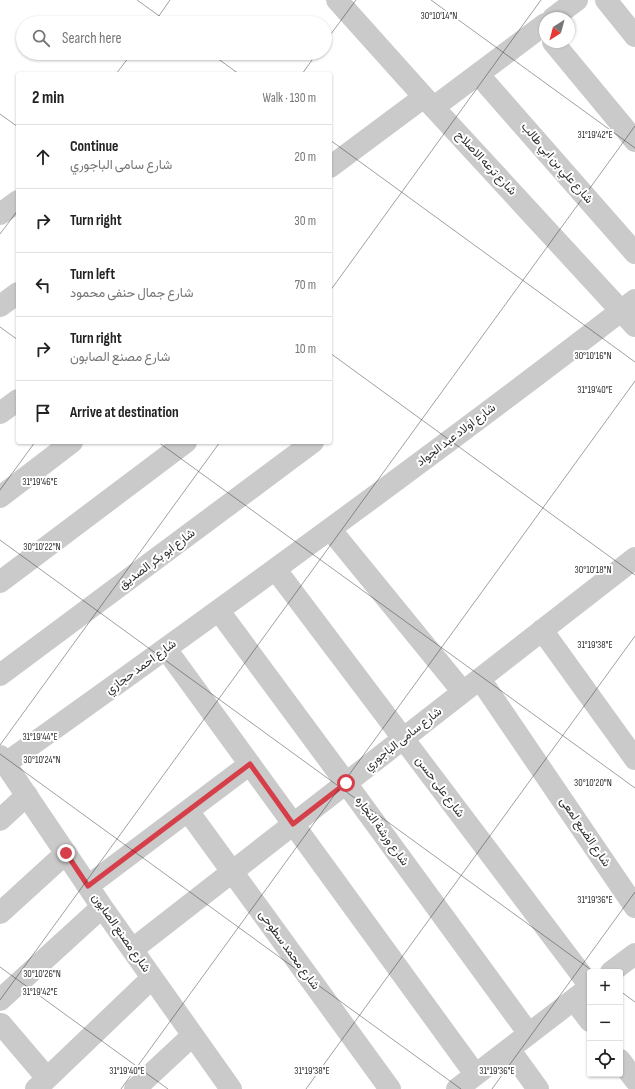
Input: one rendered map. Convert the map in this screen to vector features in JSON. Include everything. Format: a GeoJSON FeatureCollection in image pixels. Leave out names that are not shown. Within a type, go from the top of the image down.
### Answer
{"type":"FeatureCollection","features":[{"type":"Feature","properties":{"kind":"street","name":"شارع ترعه الاصلاح"},"geometry":{"type":"LineString","coordinates":[[337,0],[429,102],[630,312]]}},
{"type":"Feature","properties":{"kind":"street"},"geometry":{"type":"LineString","coordinates":[[565,12],[577,0]]}},
{"type":"Feature","properties":{"kind":"street"},"geometry":{"type":"LineString","coordinates":[[606,0],[635,36]]}},
{"type":"Feature","properties":{"kind":"street"},"geometry":{"type":"LineString","coordinates":[[332,166],[429,102],[478,74],[539,34]]}},
{"type":"Feature","properties":{"kind":"street"},"geometry":{"type":"LineString","coordinates":[[562,48],[635,141]]}},
{"type":"Feature","properties":{"kind":"street","name":"شارع علي بن ابي طالب"},"geometry":{"type":"LineString","coordinates":[[478,74],[635,253]]}},
{"type":"Feature","properties":{"kind":"street"},"geometry":{"type":"LineString","coordinates":[[0,214],[16,202]]}},
{"type":"Feature","properties":{"kind":"street"},"geometry":{"type":"LineString","coordinates":[[0,306],[16,294]]}},
{"type":"Feature","properties":{"kind":"street","name":"شارع اولاد عبد الجواد"},"geometry":{"type":"LineString","coordinates":[[276,570],[576,346],[630,312]]}},
{"type":"Feature","properties":{"kind":"street"},"geometry":{"type":"LineString","coordinates":[[0,413],[16,401]]}},
{"type":"Feature","properties":{"kind":"street"},"geometry":{"type":"LineString","coordinates":[[0,497],[69,444]]}},
{"type":"Feature","properties":{"kind":"street"},"geometry":{"type":"LineString","coordinates":[[0,582],[183,444]]}},
{"type":"Feature","properties":{"kind":"street","name":"شارع ابو بكر الصديق"},"geometry":{"type":"LineString","coordinates":[[0,675],[310,444]]}},
{"type":"Feature","properties":{"kind":"street"},"geometry":{"type":"LineString","coordinates":[[330,529],[463,692]]}},
{"type":"Feature","properties":{"kind":"street","name":"شارع سامى الباجوري"},"geometry":{"type":"LineString","coordinates":[[132,950],[635,558]]}},
{"type":"Feature","properties":{"kind":"street","name":"شارع احمد حجازي"},"geometry":{"type":"LineString","coordinates":[[3,760],[166,649],[276,570]]}},
{"type":"Feature","properties":{"kind":"street","name":"شارع على حسن"},"geometry":{"type":"LineString","coordinates":[[276,570],[403,738],[585,991],[587,1005]]}},
{"type":"Feature","properties":{"kind":"street","name":"شارع ورشة النجاره"},"geometry":{"type":"LineString","coordinates":[[219,611],[529,1034]]}},
{"type":"Feature","properties":{"kind":"street"},"geometry":{"type":"LineString","coordinates":[[542,630],[635,759]]}},
{"type":"Feature","properties":{"kind":"street"},"geometry":{"type":"LineString","coordinates":[[166,649],[475,1074]]}},
{"type":"Feature","properties":{"kind":"street","name":"شارع الضبع لمعى"},"geometry":{"type":"LineString","coordinates":[[480,679],[635,907]]}},
{"type":"Feature","properties":{"kind":"street","name":"شارع مصنع الصابون"},"geometry":{"type":"LineString","coordinates":[[3,760],[102,907],[231,1089]]}},
{"type":"Feature","properties":{"kind":"street"},"geometry":{"type":"LineString","coordinates":[[88,886],[250,764]]}},
{"type":"Feature","properties":{"kind":"street"},"geometry":{"type":"LineString","coordinates":[[0,820],[27,795]]}},
{"type":"Feature","properties":{"kind":"street","name":"شارع محمد سطوحى"},"geometry":{"type":"LineString","coordinates":[[188,811],[390,1089]]}},
{"type":"Feature","properties":{"kind":"street"},"geometry":{"type":"LineString","coordinates":[[0,913],[66,853]]}},
{"type":"Feature","properties":{"kind":"street"},"geometry":{"type":"LineString","coordinates":[[2,994],[102,907]]}},
{"type":"Feature","properties":{"kind":"street"},"geometry":{"type":"LineString","coordinates":[[615,969],[634,956]]}},
{"type":"Feature","properties":{"kind":"street"},"geometry":{"type":"LineString","coordinates":[[1,1024],[41,1084],[152,978]]}},
{"type":"Feature","properties":{"kind":"street"},"geometry":{"type":"LineString","coordinates":[[457,1089],[585,991]]}},
{"type":"Feature","properties":{"kind":"street"},"geometry":{"type":"LineString","coordinates":[[135,1089],[193,1035]]}},
{"type":"Feature","properties":{"kind":"street"},"geometry":{"type":"LineString","coordinates":[[509,1049],[538,1089]]}},
{"type":"Feature","properties":{"kind":"street"},"geometry":{"type":"LineString","coordinates":[[623,1064],[635,1080]]}},
{"type":"Feature","properties":{"kind":"route"},"geometry":{"type":"LineString","coordinates":[[66,853],[88,886],[250,764],[293,824],[346,783]]}}]}
